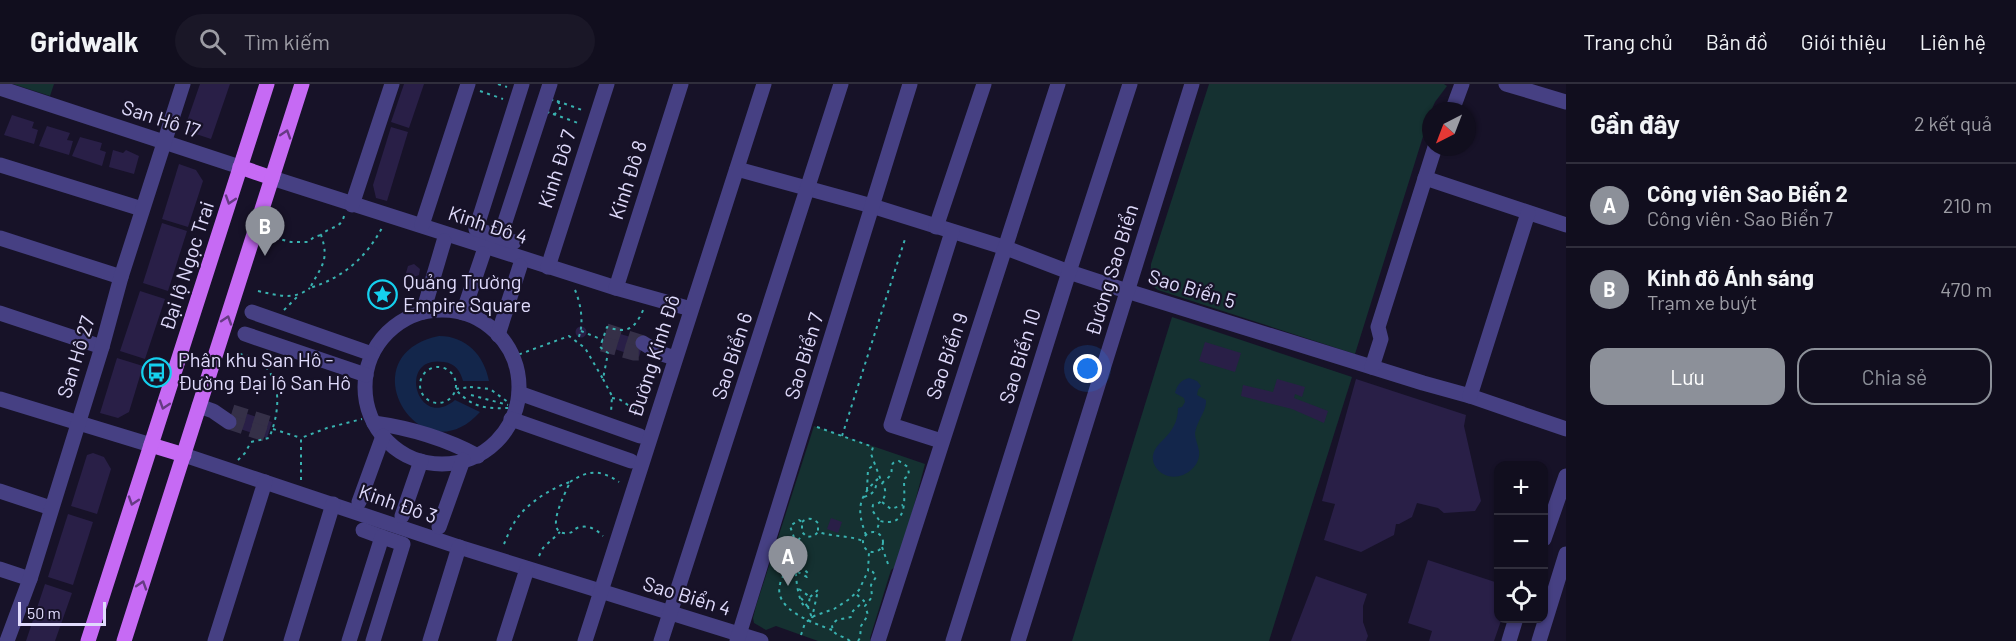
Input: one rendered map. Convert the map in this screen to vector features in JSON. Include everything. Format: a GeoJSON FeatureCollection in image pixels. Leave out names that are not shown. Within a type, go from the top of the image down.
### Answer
{"type":"FeatureCollection","features":[{"type":"Feature","properties":{"kind":"main road","name":"Đại lộ Ngọc Trai"},"geometry":{"type":"LineString","coordinates":[[88,641],[267,84]]}},
{"type":"Feature","properties":{"kind":"main road"},"geometry":{"type":"LineString","coordinates":[[124,641],[183,455],[206,409],[272,178],[302,84]]}},
{"type":"Feature","properties":{"kind":"main road"},"geometry":{"type":"LineString","coordinates":[[240,167],[272,178]]}},
{"type":"Feature","properties":{"kind":"main road"},"geometry":{"type":"LineString","coordinates":[[151,445],[183,455]]}},
{"type":"Feature","properties":{"kind":"street","name":"San Hô 27"},"geometry":{"type":"LineString","coordinates":[[7,641],[30,579],[142,209],[183,84]]}},
{"type":"Feature","properties":{"kind":"street"},"geometry":{"type":"LineString","coordinates":[[349,207],[392,84]]}},
{"type":"Feature","properties":{"kind":"street"},"geometry":{"type":"LineString","coordinates":[[422,225],[468,84]]}},
{"type":"Feature","properties":{"kind":"street"},"geometry":{"type":"LineString","coordinates":[[515,86],[474,228],[507,240],[550,84]]}},
{"type":"Feature","properties":{"kind":"street","name":"Kinh Đô 7"},"geometry":{"type":"LineString","coordinates":[[548,267],[607,84]]}},
{"type":"Feature","properties":{"kind":"street","name":"Kinh Đô 8"},"geometry":{"type":"LineString","coordinates":[[616,288],[681,84]]}},
{"type":"Feature","properties":{"kind":"street","name":"Đường Kinh Đô"},"geometry":{"type":"LineString","coordinates":[[585,641],[764,84]]}},
{"type":"Feature","properties":{"kind":"street","name":"Sao Biển 6"},"geometry":{"type":"LineString","coordinates":[[661,641],[841,84]]}},
{"type":"Feature","properties":{"kind":"street","name":"Sao Biển 7"},"geometry":{"type":"LineString","coordinates":[[738,638],[910,84]]}},
{"type":"Feature","properties":{"kind":"street"},"geometry":{"type":"LineString","coordinates":[[936,227],[984,84]]}},
{"type":"Feature","properties":{"kind":"street","name":"Sao Biển 9"},"geometry":{"type":"LineString","coordinates":[[878,641],[1058,84]]}},
{"type":"Feature","properties":{"kind":"street","name":"Sao Biển 10"},"geometry":{"type":"LineString","coordinates":[[953,641],[1130,84]]}},
{"type":"Feature","properties":{"kind":"street","name":"Đường Sao Biển"},"geometry":{"type":"LineString","coordinates":[[1018,641],[1192,84]]}},
{"type":"Feature","properties":{"kind":"street"},"geometry":{"type":"LineString","coordinates":[[1455,102],[1462,84]]}},
{"type":"Feature","properties":{"kind":"street"},"geometry":{"type":"LineString","coordinates":[[1506,84],[1566,102]]}},
{"type":"Feature","properties":{"kind":"street","name":"San Hô 17"},"geometry":{"type":"LineString","coordinates":[[0,88],[240,167]]}},
{"type":"Feature","properties":{"kind":"street"},"geometry":{"type":"LineString","coordinates":[[1372,367],[1381,339],[1378,327],[1432,156]]}},
{"type":"Feature","properties":{"kind":"street"},"geometry":{"type":"LineString","coordinates":[[0,165],[142,209]]}},
{"type":"Feature","properties":{"kind":"street","name":"Sao Biển 5"},"geometry":{"type":"LineString","coordinates":[[737,170],[872,206],[1006,248],[1127,291],[1470,396],[1566,429]]}},
{"type":"Feature","properties":{"kind":"street","name":"Kinh Đô 4"},"geometry":{"type":"LineString","coordinates":[[272,178],[349,207],[422,225],[548,267],[691,309]]}},
{"type":"Feature","properties":{"kind":"street"},"geometry":{"type":"LineString","coordinates":[[1425,178],[1566,225]]}},
{"type":"Feature","properties":{"kind":"street"},"geometry":{"type":"LineString","coordinates":[[1470,396],[1528,213]]}},
{"type":"Feature","properties":{"kind":"street"},"geometry":{"type":"LineString","coordinates":[[941,441],[891,425],[952,232]]}},
{"type":"Feature","properties":{"kind":"street"},"geometry":{"type":"LineString","coordinates":[[0,238],[121,277]]}},
{"type":"Feature","properties":{"kind":"street"},"geometry":{"type":"LineString","coordinates":[[423,312],[444,241]]}},
{"type":"Feature","properties":{"kind":"street"},"geometry":{"type":"LineString","coordinates":[[463,313],[483,254]]}},
{"type":"Feature","properties":{"kind":"street"},"geometry":{"type":"LineString","coordinates":[[498,335],[520,266]]}},
{"type":"Feature","properties":{"kind":"street"},"geometry":{"type":"LineString","coordinates":[[443,310],[463,313],[482,322],[498,335],[512,357],[518,379],[515,406],[496,441],[478,456],[441,464],[421,460],[402,452],[383,436],[373,420],[367,404],[365,383],[372,354],[387,332],[404,320],[423,312],[443,310]]}},
{"type":"Feature","properties":{"kind":"street"},"geometry":{"type":"LineString","coordinates":[[252,312],[372,354]]}},
{"type":"Feature","properties":{"kind":"street"},"geometry":{"type":"LineString","coordinates":[[0,313],[102,347]]}},
{"type":"Feature","properties":{"kind":"street"},"geometry":{"type":"LineString","coordinates":[[301,353],[308,332]]}},
{"type":"Feature","properties":{"kind":"street"},"geometry":{"type":"LineString","coordinates":[[245,334],[366,375]]}},
{"type":"Feature","properties":{"kind":"street"},"geometry":{"type":"LineString","coordinates":[[642,348],[675,358]]}},
{"type":"Feature","properties":{"kind":"street"},"geometry":{"type":"LineString","coordinates":[[0,399],[151,445]]}},
{"type":"Feature","properties":{"kind":"street"},"geometry":{"type":"LineString","coordinates":[[515,406],[611,425],[640,436]]}},
{"type":"Feature","properties":{"kind":"street"},"geometry":{"type":"LineString","coordinates":[[515,406],[631,461]]}},
{"type":"Feature","properties":{"kind":"street"},"geometry":{"type":"LineString","coordinates":[[206,409],[231,417]]}},
{"type":"Feature","properties":{"kind":"street"},"geometry":{"type":"LineString","coordinates":[[373,420],[448,442],[478,456]]}},
{"type":"Feature","properties":{"kind":"street"},"geometry":{"type":"LineString","coordinates":[[359,502],[383,436]]}},
{"type":"Feature","properties":{"kind":"street","name":"Kinh Đô 3"},"geometry":{"type":"LineString","coordinates":[[183,455],[459,547],[600,591]]}},
{"type":"Feature","properties":{"kind":"street"},"geometry":{"type":"LineString","coordinates":[[402,516],[421,460]]}},
{"type":"Feature","properties":{"kind":"street"},"geometry":{"type":"LineString","coordinates":[[439,528],[463,460]]}},
{"type":"Feature","properties":{"kind":"street"},"geometry":{"type":"LineString","coordinates":[[1548,528],[1566,476]]}},
{"type":"Feature","properties":{"kind":"street"},"geometry":{"type":"LineString","coordinates":[[215,641],[265,482]]}},
{"type":"Feature","properties":{"kind":"street"},"geometry":{"type":"LineString","coordinates":[[0,491],[51,508]]}},
{"type":"Feature","properties":{"kind":"street"},"geometry":{"type":"LineString","coordinates":[[291,641],[333,504]]}},
{"type":"Feature","properties":{"kind":"street"},"geometry":{"type":"LineString","coordinates":[[355,622],[375,635],[396,568],[410,546],[363,530]]}},
{"type":"Feature","properties":{"kind":"street"},"geometry":{"type":"LineString","coordinates":[[349,641],[382,537]]}},
{"type":"Feature","properties":{"kind":"street"},"geometry":{"type":"LineString","coordinates":[[430,641],[459,547]]}},
{"type":"Feature","properties":{"kind":"street"},"geometry":{"type":"LineString","coordinates":[[1539,641],[1560,591],[1566,554]]}},
{"type":"Feature","properties":{"kind":"street"},"geometry":{"type":"LineString","coordinates":[[374,561],[396,568]]}},
{"type":"Feature","properties":{"kind":"street"},"geometry":{"type":"LineString","coordinates":[[0,569],[30,579]]}},
{"type":"Feature","properties":{"kind":"street"},"geometry":{"type":"LineString","coordinates":[[504,641],[527,569]]}},
{"type":"Feature","properties":{"kind":"street"},"geometry":{"type":"LineString","coordinates":[[365,589],[387,596]]}},
{"type":"Feature","properties":{"kind":"street","name":"Sao Biển 4"},"geometry":{"type":"LineString","coordinates":[[600,591],[670,612],[738,638],[761,641]]}},
{"type":"Feature","properties":{"kind":"street"},"geometry":{"type":"LineString","coordinates":[[360,606],[382,613]]}},
{"type":"Feature","properties":{"kind":"street"},"geometry":{"type":"LineString","coordinates":[[1509,641],[1514,623]]}},
{"type":"Feature","properties":{"kind":"path"},"geometry":{"type":"LineString","coordinates":[[480,84],[477,90],[508,101]]}},
{"type":"Feature","properties":{"kind":"path"},"geometry":{"type":"LineString","coordinates":[[498,84],[515,86]]}},
{"type":"Feature","properties":{"kind":"path"},"geometry":{"type":"LineString","coordinates":[[557,101],[589,112]]}},
{"type":"Feature","properties":{"kind":"path"},"geometry":{"type":"LineString","coordinates":[[553,114],[584,125],[586,119]]}},
{"type":"Feature","properties":{"kind":"path"},"geometry":{"type":"LineString","coordinates":[[274,238],[308,243],[314,237],[343,222],[349,207]]}},
{"type":"Feature","properties":{"kind":"path"},"geometry":{"type":"LineString","coordinates":[[275,320],[299,295],[310,288],[331,281],[351,268],[369,248],[384,222]]}},
{"type":"Feature","properties":{"kind":"path"},"geometry":{"type":"LineString","coordinates":[[310,288],[319,273],[327,251],[321,234]]}},
{"type":"Feature","properties":{"kind":"path"},"geometry":{"type":"LineString","coordinates":[[842,436],[906,236]]}},
{"type":"Feature","properties":{"kind":"path"},"geometry":{"type":"LineString","coordinates":[[576,284],[575,290],[580,301],[581,332],[577,341]]}},
{"type":"Feature","properties":{"kind":"path"},"geometry":{"type":"LineString","coordinates":[[258,291],[286,297],[299,295]]}},
{"type":"Feature","properties":{"kind":"path"},"geometry":{"type":"LineString","coordinates":[[603,379],[608,353],[600,347],[607,327],[624,332],[629,330],[640,317],[645,306]]}},
{"type":"Feature","properties":{"kind":"path"},"geometry":{"type":"LineString","coordinates":[[581,332],[603,340]]}},
{"type":"Feature","properties":{"kind":"path"},"geometry":{"type":"LineString","coordinates":[[512,357],[569,336],[577,341],[585,348],[612,398],[611,425]]}},
{"type":"Feature","properties":{"kind":"path"},"geometry":{"type":"LineString","coordinates":[[233,462],[245,453],[251,442],[269,438],[277,408],[278,390],[262,365],[239,354]]}},
{"type":"Feature","properties":{"kind":"path"},"geometry":{"type":"LineString","coordinates":[[515,406],[484,408],[467,401],[456,389],[453,375],[443,368],[431,368],[422,376],[423,393],[434,402],[439,403],[448,399],[456,389],[470,387],[490,389],[515,406]]}},
{"type":"Feature","properties":{"kind":"path"},"geometry":{"type":"LineString","coordinates":[[471,394],[515,406]]}},
{"type":"Feature","properties":{"kind":"path"},"geometry":{"type":"LineString","coordinates":[[612,398],[619,399],[640,413]]}},
{"type":"Feature","properties":{"kind":"path"},"geometry":{"type":"LineString","coordinates":[[273,429],[302,438],[327,428],[373,420]]}},
{"type":"Feature","properties":{"kind":"path"},"geometry":{"type":"LineString","coordinates":[[814,426],[873,447],[871,454],[878,478],[876,490],[864,497]]}},
{"type":"Feature","properties":{"kind":"path"},"geometry":{"type":"LineString","coordinates":[[301,483],[302,438]]}},
{"type":"Feature","properties":{"kind":"path"},"geometry":{"type":"LineString","coordinates":[[878,478],[885,493],[880,504],[873,505],[872,510],[880,521],[889,523],[902,517],[904,480],[909,475],[908,467],[903,462],[894,462],[891,474],[882,483]]}},
{"type":"Feature","properties":{"kind":"path"},"geometry":{"type":"LineString","coordinates":[[867,490],[868,469],[875,466]]}},
{"type":"Feature","properties":{"kind":"path"},"geometry":{"type":"LineString","coordinates":[[504,544],[514,521],[521,513],[558,487],[590,472],[603,472],[619,482]]}},
{"type":"Feature","properties":{"kind":"path"},"geometry":{"type":"LineString","coordinates":[[878,478],[867,490],[859,512],[866,534],[863,541],[864,547],[869,552],[876,552],[882,547]]}},
{"type":"Feature","properties":{"kind":"path"},"geometry":{"type":"LineString","coordinates":[[560,532],[555,522],[556,516],[570,482]]}},
{"type":"Feature","properties":{"kind":"path"},"geometry":{"type":"LineString","coordinates":[[882,501],[891,508],[904,505]]}},
{"type":"Feature","properties":{"kind":"path"},"geometry":{"type":"LineString","coordinates":[[803,534],[812,537],[818,532],[819,526],[813,519],[802,522],[799,520],[790,526],[797,546],[804,550],[779,585],[780,594],[788,607],[808,621],[832,630]]}},
{"type":"Feature","properties":{"kind":"path"},"geometry":{"type":"LineString","coordinates":[[876,532],[880,521]]}},
{"type":"Feature","properties":{"kind":"path"},"geometry":{"type":"LineString","coordinates":[[802,522],[803,534]]}},
{"type":"Feature","properties":{"kind":"path"},"geometry":{"type":"LineString","coordinates":[[539,556],[560,532],[571,532],[577,528],[589,527],[603,537]]}},
{"type":"Feature","properties":{"kind":"path"},"geometry":{"type":"LineString","coordinates":[[818,532],[833,537],[846,536],[863,541]]}},
{"type":"Feature","properties":{"kind":"path"},"geometry":{"type":"LineString","coordinates":[[866,534],[876,532]]}},
{"type":"Feature","properties":{"kind":"path"},"geometry":{"type":"LineString","coordinates":[[876,532],[883,538],[885,561],[892,569]]}},
{"type":"Feature","properties":{"kind":"path"},"geometry":{"type":"LineString","coordinates":[[789,552],[803,534]]}},
{"type":"Feature","properties":{"kind":"path"},"geometry":{"type":"LineString","coordinates":[[801,635],[805,623],[834,609],[855,593],[868,571],[869,552]]}},
{"type":"Feature","properties":{"kind":"path"},"geometry":{"type":"LineString","coordinates":[[794,561],[808,573],[807,577],[804,577],[796,571],[802,605],[808,607]]}},
{"type":"Feature","properties":{"kind":"path"},"geometry":{"type":"LineString","coordinates":[[858,641],[861,626],[868,615],[865,606],[872,597],[871,585],[876,577],[873,572],[868,571]]}},
{"type":"Feature","properties":{"kind":"path"},"geometry":{"type":"LineString","coordinates":[[799,589],[810,597]]}},
{"type":"Feature","properties":{"kind":"path"},"geometry":{"type":"LineString","coordinates":[[818,590],[812,618],[808,607],[810,597],[818,590]]}},
{"type":"Feature","properties":{"kind":"path"},"geometry":{"type":"LineString","coordinates":[[855,593],[864,602]]}},
{"type":"Feature","properties":{"kind":"path"},"geometry":{"type":"LineString","coordinates":[[850,641],[835,635],[832,624],[837,620],[851,617],[853,611],[872,597]]}},
{"type":"Feature","properties":{"kind":"green space"},"geometry":{"type":"Polygon","coordinates":[[[13,84],[54,84],[50,96],[13,84]]]}},
{"type":"Feature","properties":{"kind":"green space"},"geometry":{"type":"Polygon","coordinates":[[[1209,84],[1444,84],[1447,86],[1435,102],[1422,102],[1422,140],[1355,354],[1158,290],[1150,284],[1151,264],[1209,84]]]}},
{"type":"Feature","properties":{"kind":"green space"},"geometry":{"type":"Polygon","coordinates":[[[1172,317],[1352,377],[1269,641],[1072,641],[1172,317]]]}},
{"type":"Feature","properties":{"kind":"green space"},"geometry":{"type":"Polygon","coordinates":[[[814,426],[925,464],[907,532],[895,567],[891,570],[871,641],[818,641],[776,626],[766,630],[754,623],[756,606],[814,426]]]}},
{"type":"Feature","properties":{"kind":"water"},"geometry":{"type":"Polygon","coordinates":[[[439,336],[458,339],[472,349],[483,363],[489,381],[463,381],[457,368],[444,362],[429,363],[420,369],[416,379],[417,390],[422,400],[430,406],[442,407],[455,400],[480,412],[457,429],[435,431],[416,422],[402,406],[395,386],[398,365],[412,347],[439,336]]]}},
{"type":"Feature","properties":{"kind":"water"},"geometry":{"type":"Polygon","coordinates":[[[1189,378],[1197,381],[1201,386],[1197,395],[1206,400],[1195,433],[1199,457],[1190,471],[1179,476],[1168,476],[1156,468],[1153,454],[1174,426],[1178,408],[1182,407],[1185,402],[1184,398],[1175,393],[1182,382],[1189,378]]]}},
{"type":"Feature","properties":{"kind":"building"},"geometry":{"type":"Polygon","coordinates":[[[200,84],[230,84],[211,139],[184,130],[200,84]]]}},
{"type":"Feature","properties":{"kind":"building"},"geometry":{"type":"Polygon","coordinates":[[[404,84],[424,84],[409,128],[391,122],[404,84]]]}},
{"type":"Feature","properties":{"kind":"building"},"geometry":{"type":"Polygon","coordinates":[[[12,115],[34,122],[32,128],[38,130],[34,144],[4,135],[12,115]]]}},
{"type":"Feature","properties":{"kind":"building"},"geometry":{"type":"Polygon","coordinates":[[[47,126],[70,133],[67,140],[73,141],[69,155],[39,146],[47,126]]]}},
{"type":"Feature","properties":{"kind":"building"},"geometry":{"type":"Polygon","coordinates":[[[391,127],[408,132],[387,201],[376,198],[373,185],[391,127]]]}},
{"type":"Feature","properties":{"kind":"building"},"geometry":{"type":"Polygon","coordinates":[[[80,137],[102,143],[100,150],[106,152],[102,166],[72,156],[80,137]]]}},
{"type":"Feature","properties":{"kind":"building"},"geometry":{"type":"Polygon","coordinates":[[[113,150],[123,153],[126,150],[139,156],[134,174],[109,167],[113,150]]]}},
{"type":"Feature","properties":{"kind":"building"},"geometry":{"type":"Polygon","coordinates":[[[179,164],[196,170],[203,181],[188,227],[162,219],[179,164]]]}},
{"type":"Feature","properties":{"kind":"building"},"geometry":{"type":"Polygon","coordinates":[[[162,223],[187,231],[168,291],[143,283],[162,223]]]}},
{"type":"Feature","properties":{"kind":"building"},"geometry":{"type":"Polygon","coordinates":[[[414,264],[420,269],[419,275],[412,278],[406,273],[408,266],[414,264]]]}},
{"type":"Feature","properties":{"kind":"building"},"geometry":{"type":"Polygon","coordinates":[[[140,291],[165,299],[145,359],[120,351],[140,291]]]}},
{"type":"Feature","properties":{"kind":"building"},"geometry":{"type":"Polygon","coordinates":[[[581,327],[585,328],[585,336],[581,337],[577,336],[576,332],[577,328],[581,327]]]}},
{"type":"Feature","properties":{"kind":"building"},"geometry":{"type":"Polygon","coordinates":[[[607,330],[644,341],[639,357],[602,345],[607,330]]]}},
{"type":"Feature","properties":{"kind":"building"},"geometry":{"type":"Polygon","coordinates":[[[1205,342],[1241,353],[1235,372],[1199,361],[1205,342]]]}},
{"type":"Feature","properties":{"kind":"building"},"geometry":{"type":"Polygon","coordinates":[[[117,358],[143,366],[129,412],[118,418],[100,413],[117,358]]]}},
{"type":"Feature","properties":{"kind":"building"},"geometry":{"type":"Polygon","coordinates":[[[1277,379],[1305,387],[1302,397],[1295,394],[1294,398],[1328,411],[1324,423],[1292,409],[1241,396],[1243,385],[1273,392],[1277,379]]]}},
{"type":"Feature","properties":{"kind":"building"},"geometry":{"type":"Polygon","coordinates":[[[1356,379],[1466,415],[1464,426],[1481,501],[1475,511],[1444,513],[1438,508],[1417,503],[1412,517],[1396,524],[1394,535],[1361,552],[1324,540],[1335,504],[1322,501],[1356,379]]]}},
{"type":"Feature","properties":{"kind":"building"},"geometry":{"type":"Polygon","coordinates":[[[233,409],[272,422],[267,438],[228,425],[233,409]]]}},
{"type":"Feature","properties":{"kind":"building"},"geometry":{"type":"Polygon","coordinates":[[[93,453],[104,457],[111,469],[97,514],[71,506],[87,455],[93,453]]]}},
{"type":"Feature","properties":{"kind":"building"},"geometry":{"type":"Polygon","coordinates":[[[68,514],[93,522],[73,585],[48,577],[68,514]]]}},
{"type":"Feature","properties":{"kind":"building"},"geometry":{"type":"Polygon","coordinates":[[[831,518],[842,522],[838,533],[827,529],[831,518]]]}},
{"type":"Feature","properties":{"kind":"building"},"geometry":{"type":"Polygon","coordinates":[[[1428,560],[1494,582],[1494,623],[1500,623],[1494,641],[1429,641],[1432,631],[1408,623],[1428,560]]]}},
{"type":"Feature","properties":{"kind":"building"},"geometry":{"type":"Polygon","coordinates":[[[1316,576],[1367,594],[1363,606],[1363,622],[1368,636],[1366,641],[1291,641],[1316,576]]]}},
{"type":"Feature","properties":{"kind":"building"},"geometry":{"type":"Polygon","coordinates":[[[45,584],[72,593],[55,641],[26,641],[45,584]]]}},
{"type":"Feature","properties":{"kind":"tunnel"},"geometry":{"type":"LineString","coordinates":[[606,331],[643,343]]}},
{"type":"Feature","properties":{"kind":"tunnel"},"geometry":{"type":"LineString","coordinates":[[602,344],[640,353]]}},
{"type":"Feature","properties":{"kind":"tunnel"},"geometry":{"type":"LineString","coordinates":[[232,412],[271,424]]}},
{"type":"Feature","properties":{"kind":"tunnel"},"geometry":{"type":"LineString","coordinates":[[229,422],[268,435]]}},
{"type":"Feature","properties":{"kind":"place","name":"Kinh đô Ánh sáng"},"geometry":{"type":"Point","coordinates":[265,256]}},
{"type":"Feature","properties":{"kind":"place","name":"Quảng Trường Empire Square"},"geometry":{"type":"Point","coordinates":[382,294]}},
{"type":"Feature","properties":{"kind":"place","name":"Phân khu San Hô - Đường Đại lộ San Hô"},"geometry":{"type":"Point","coordinates":[157,372]}},
{"type":"Feature","properties":{"kind":"place","name":"Công viên Sao Biển 2"},"geometry":{"type":"Point","coordinates":[788,586]}}]}
